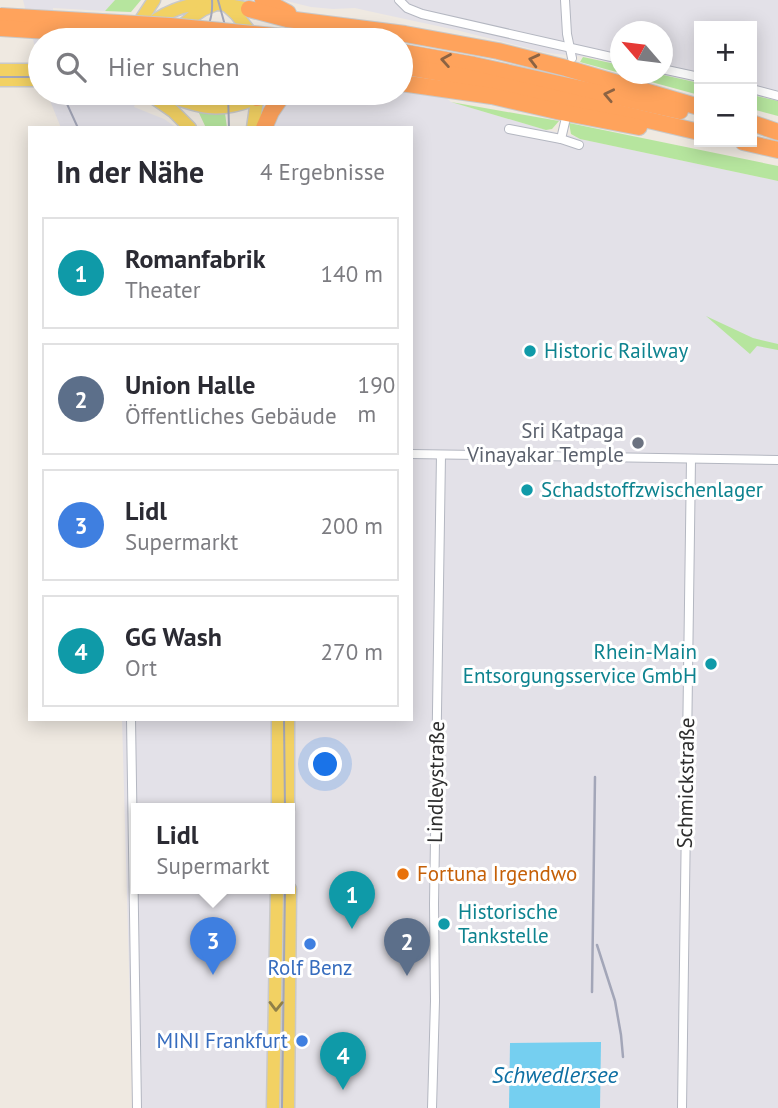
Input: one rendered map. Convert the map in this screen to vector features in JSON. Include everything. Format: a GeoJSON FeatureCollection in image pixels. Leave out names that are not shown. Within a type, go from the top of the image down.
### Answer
{"type":"FeatureCollection","features":[{"type":"Feature","properties":{"kind":"highway"},"geometry":{"type":"LineString","coordinates":[[252,3],[298,17],[362,28]]}},
{"type":"Feature","properties":{"kind":"highway"},"geometry":{"type":"LineString","coordinates":[[0,16],[191,28]]}},
{"type":"Feature","properties":{"kind":"highway"},"geometry":{"type":"LineString","coordinates":[[0,28],[28,30]]}},
{"type":"Feature","properties":{"kind":"highway"},"geometry":{"type":"LineString","coordinates":[[413,35],[498,51],[694,106]]}},
{"type":"Feature","properties":{"kind":"highway"},"geometry":{"type":"LineString","coordinates":[[413,54],[694,114]]}},
{"type":"Feature","properties":{"kind":"highway"},"geometry":{"type":"LineString","coordinates":[[413,68],[466,77],[694,131]]}},
{"type":"Feature","properties":{"kind":"highway"},"geometry":{"type":"LineString","coordinates":[[413,84],[492,96],[650,129],[694,132]]}},
{"type":"Feature","properties":{"kind":"highway"},"geometry":{"type":"LineString","coordinates":[[265,126],[276,105]]}},
{"type":"Feature","properties":{"kind":"highway"},"geometry":{"type":"LineString","coordinates":[[757,126],[778,132]]}},
{"type":"Feature","properties":{"kind":"highway"},"geometry":{"type":"LineString","coordinates":[[757,145],[778,150]]}},
{"type":"Feature","properties":{"kind":"main road"},"geometry":{"type":"LineString","coordinates":[[135,28],[154,0]]}},
{"type":"Feature","properties":{"kind":"main road"},"geometry":{"type":"LineString","coordinates":[[144,28],[178,4],[201,2],[252,3],[256,28]]}},
{"type":"Feature","properties":{"kind":"main road"},"geometry":{"type":"LineString","coordinates":[[175,28],[178,4]]}},
{"type":"Feature","properties":{"kind":"main road"},"geometry":{"type":"LineString","coordinates":[[182,28],[201,10],[225,4]]}},
{"type":"Feature","properties":{"kind":"main road"},"geometry":{"type":"LineString","coordinates":[[225,4],[248,28]]}},
{"type":"Feature","properties":{"kind":"main road"},"geometry":{"type":"LineString","coordinates":[[0,70],[28,70]]}},
{"type":"Feature","properties":{"kind":"main road"},"geometry":{"type":"LineString","coordinates":[[0,80],[28,80]]}},
{"type":"Feature","properties":{"kind":"main road"},"geometry":{"type":"LineString","coordinates":[[164,105],[188,126]]}},
{"type":"Feature","properties":{"kind":"main road"},"geometry":{"type":"LineString","coordinates":[[186,105],[195,126]]}},
{"type":"Feature","properties":{"kind":"main road"},"geometry":{"type":"LineString","coordinates":[[207,105],[216,108],[237,105]]}},
{"type":"Feature","properties":{"kind":"main road"},"geometry":{"type":"LineString","coordinates":[[213,105],[216,108]]}},
{"type":"Feature","properties":{"kind":"main road"},"geometry":{"type":"LineString","coordinates":[[216,108],[220,105]]}},
{"type":"Feature","properties":{"kind":"main road"},"geometry":{"type":"LineString","coordinates":[[254,126],[259,105]]}},
{"type":"Feature","properties":{"kind":"main road"},"geometry":{"type":"LineString","coordinates":[[278,721],[278,803]]}},
{"type":"Feature","properties":{"kind":"main road"},"geometry":{"type":"LineString","coordinates":[[288,721],[288,803]]}},
{"type":"Feature","properties":{"kind":"main road"},"geometry":{"type":"LineString","coordinates":[[273,1108],[277,894]]}},
{"type":"Feature","properties":{"kind":"main road"},"geometry":{"type":"LineString","coordinates":[[288,1108],[290,894]]}},
{"type":"Feature","properties":{"kind":"street"},"geometry":{"type":"LineString","coordinates":[[399,0],[414,11],[610,57]]}},
{"type":"Feature","properties":{"kind":"street"},"geometry":{"type":"LineString","coordinates":[[565,0],[572,58]]}},
{"type":"Feature","properties":{"kind":"street"},"geometry":{"type":"LineString","coordinates":[[673,71],[694,76]]}},
{"type":"Feature","properties":{"kind":"street"},"geometry":{"type":"LineString","coordinates":[[757,90],[778,96]]}},
{"type":"Feature","properties":{"kind":"street"},"geometry":{"type":"LineString","coordinates":[[561,139],[565,122]]}},
{"type":"Feature","properties":{"kind":"street"},"geometry":{"type":"LineString","coordinates":[[509,129],[579,145]]}},
{"type":"Feature","properties":{"kind":"street"},"geometry":{"type":"LineString","coordinates":[[413,454],[778,460]]}},
{"type":"Feature","properties":{"kind":"street","name":"Lindleystraße"},"geometry":{"type":"LineString","coordinates":[[432,1108],[442,455]]}},
{"type":"Feature","properties":{"kind":"street","name":"Schmickstraße"},"geometry":{"type":"LineString","coordinates":[[681,1108],[691,458]]}},
{"type":"Feature","properties":{"kind":"street"},"geometry":{"type":"LineString","coordinates":[[131,721],[132,803]]}},
{"type":"Feature","properties":{"kind":"street"},"geometry":{"type":"LineString","coordinates":[[134,894],[137,1108]]}},
{"type":"Feature","properties":{"kind":"shaded area"},"geometry":{"type":"Polygon","coordinates":[[[23,0],[115,0],[105,11],[53,8],[56,28],[30,28],[23,0]]]}},
{"type":"Feature","properties":{"kind":"shaded area"},"geometry":{"type":"Polygon","coordinates":[[[282,0],[778,0],[778,101],[757,96],[757,21],[694,21],[694,82],[673,77],[673,21],[610,21],[610,63],[548,53],[355,8],[311,7],[282,0]]]}},
{"type":"Feature","properties":{"kind":"shaded area"},"geometry":{"type":"Polygon","coordinates":[[[413,90],[441,93],[451,102],[580,139],[778,181],[778,1108],[133,1108],[122,721],[413,721],[413,126],[271,126],[282,105],[413,105],[413,90]]]}},
{"type":"Feature","properties":{"kind":"shaded area"},"geometry":{"type":"Polygon","coordinates":[[[52,105],[135,105],[134,107],[174,126],[60,126],[52,105]]]}},
{"type":"Feature","properties":{"kind":"green space"},"geometry":{"type":"Polygon","coordinates":[[[115,0],[141,0],[131,12],[105,11],[115,0]]]}},
{"type":"Feature","properties":{"kind":"green space"},"geometry":{"type":"Polygon","coordinates":[[[583,57],[610,63],[610,70],[580,62],[583,57]]]}},
{"type":"Feature","properties":{"kind":"green space"},"geometry":{"type":"Polygon","coordinates":[[[673,77],[694,82],[694,94],[659,84],[673,84],[673,77]]]}},
{"type":"Feature","properties":{"kind":"green space"},"geometry":{"type":"Polygon","coordinates":[[[757,96],[778,101],[778,116],[757,110],[757,96]]]}},
{"type":"Feature","properties":{"kind":"green space"},"geometry":{"type":"Polygon","coordinates":[[[451,102],[559,121],[552,129],[546,130],[451,102]]]}},
{"type":"Feature","properties":{"kind":"green space"},"geometry":{"type":"Polygon","coordinates":[[[199,113],[225,113],[227,126],[205,126],[199,113]]]}},
{"type":"Feature","properties":{"kind":"green space"},"geometry":{"type":"Polygon","coordinates":[[[569,123],[778,166],[778,181],[580,139],[571,134],[569,123]]]}},
{"type":"Feature","properties":{"kind":"green space"},"geometry":{"type":"Polygon","coordinates":[[[706,316],[753,338],[778,344],[778,350],[757,346],[750,354],[706,316]]]}},
{"type":"Feature","properties":{"kind":"water","name":"Schwedlersee"},"geometry":{"type":"Polygon","coordinates":[[[601,1042],[600,1108],[509,1108],[510,1043],[601,1042]]]}},
{"type":"Feature","properties":{"kind":"tram line"},"geometry":{"type":"LineString","coordinates":[[207,28],[210,22],[212,0]]}},
{"type":"Feature","properties":{"kind":"tram line"},"geometry":{"type":"LineString","coordinates":[[218,0],[226,28]]}},
{"type":"Feature","properties":{"kind":"tram line"},"geometry":{"type":"LineString","coordinates":[[0,77],[28,77]]}},
{"type":"Feature","properties":{"kind":"tram line"},"geometry":{"type":"LineString","coordinates":[[67,105],[77,126]]}},
{"type":"Feature","properties":{"kind":"tram line"},"geometry":{"type":"LineString","coordinates":[[228,105],[229,126]]}},
{"type":"Feature","properties":{"kind":"tram line"},"geometry":{"type":"LineString","coordinates":[[284,721],[285,803]]}},
{"type":"Feature","properties":{"kind":"tram line"},"geometry":{"type":"LineString","coordinates":[[282,1108],[285,894]]}},
{"type":"Feature","properties":{"kind":"railway"},"geometry":{"type":"LineString","coordinates":[[592,992],[595,777]]}},
{"type":"Feature","properties":{"kind":"railway"},"geometry":{"type":"LineString","coordinates":[[597,945],[615,1001],[623,1057]]}},
{"type":"Feature","properties":{"kind":"place","name":"Historic Railway"},"geometry":{"type":"Point","coordinates":[530,351]}},
{"type":"Feature","properties":{"kind":"place","name":"Sri Katpaga Vinayakar Temple"},"geometry":{"type":"Point","coordinates":[638,443]}},
{"type":"Feature","properties":{"kind":"place","name":"Schadstoffzwischenlager"},"geometry":{"type":"Point","coordinates":[527,490]}},
{"type":"Feature","properties":{"kind":"place","name":"Rhein-Main Entsorgungsservice GmbH"},"geometry":{"type":"Point","coordinates":[711,664]}},
{"type":"Feature","properties":{"kind":"place","name":"Fortuna Irgendwo"},"geometry":{"type":"Point","coordinates":[403,874]}},
{"type":"Feature","properties":{"kind":"place","name":"Historische Tankstelle"},"geometry":{"type":"Point","coordinates":[444,924]}},
{"type":"Feature","properties":{"kind":"place","name":"Romanfabrik"},"geometry":{"type":"Point","coordinates":[352,929]}},
{"type":"Feature","properties":{"kind":"place","name":"Rolf Benz"},"geometry":{"type":"Point","coordinates":[310,944]}},
{"type":"Feature","properties":{"kind":"place","name":"Lidl"},"geometry":{"type":"Point","coordinates":[213,975]}},
{"type":"Feature","properties":{"kind":"place","name":"Union Halle"},"geometry":{"type":"Point","coordinates":[407,976]}},
{"type":"Feature","properties":{"kind":"place","name":"MINI Frankfurt"},"geometry":{"type":"Point","coordinates":[302,1041]}},
{"type":"Feature","properties":{"kind":"place","name":"GG Wash"},"geometry":{"type":"Point","coordinates":[343,1090]}}]}
